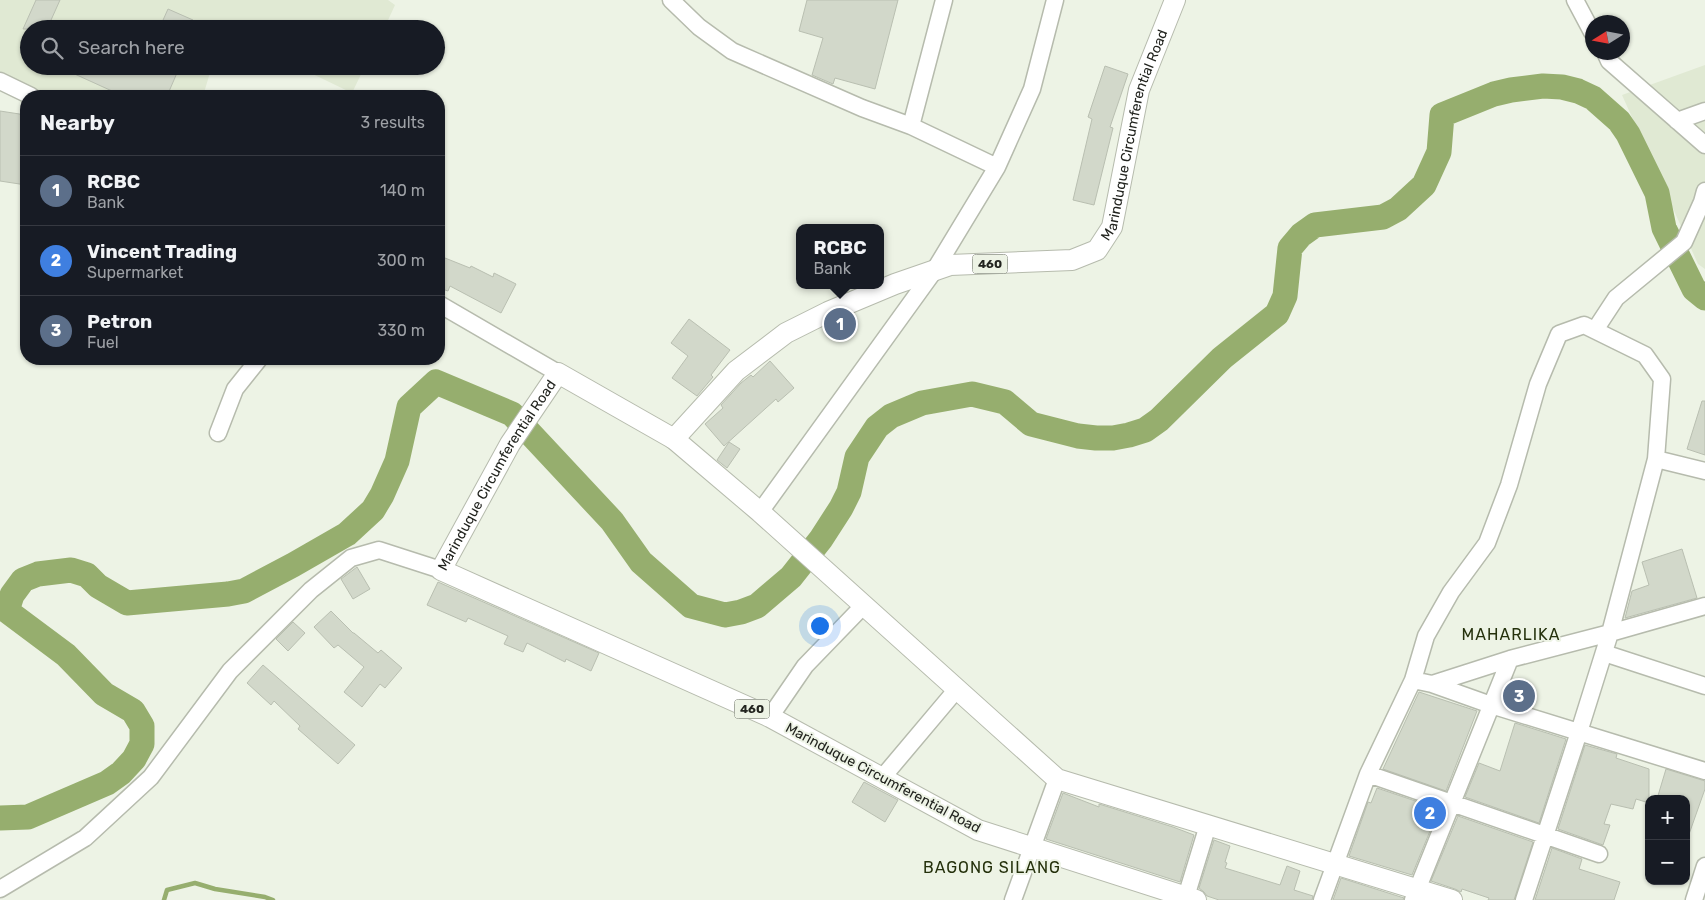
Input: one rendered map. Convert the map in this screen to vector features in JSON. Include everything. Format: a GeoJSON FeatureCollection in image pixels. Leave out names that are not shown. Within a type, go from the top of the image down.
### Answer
{"type":"FeatureCollection","features":[{"type":"Feature","properties":{"kind":"main road","name":"Marinduque Circumferential Road"},"geometry":{"type":"LineString","coordinates":[[884,289],[950,265],[1072,260],[1097,250],[1112,227],[1139,90],[1175,0]]}},
{"type":"Feature","properties":{"kind":"main road","name":"Marinduque Circumferential Road"},"geometry":{"type":"LineString","coordinates":[[883,289],[828,312],[786,333],[736,371],[674,438],[558,373],[510,444],[440,570],[770,717],[978,830],[1189,899]]}},
{"type":"Feature","properties":{"kind":"main road"},"geometry":{"type":"LineString","coordinates":[[674,438],[790,538],[1057,779],[1336,864],[1415,895],[1452,900]]}},
{"type":"Feature","properties":{"kind":"street"},"geometry":{"type":"LineString","coordinates":[[670,0],[699,27],[732,51],[862,108],[911,126],[997,167]]}},
{"type":"Feature","properties":{"kind":"street"},"geometry":{"type":"LineString","coordinates":[[911,126],[944,0]]}},
{"type":"Feature","properties":{"kind":"street"},"geometry":{"type":"LineString","coordinates":[[760,512],[934,271],[997,167],[1032,89],[1055,0]]}},
{"type":"Feature","properties":{"kind":"street"},"geometry":{"type":"LineString","coordinates":[[1575,0],[1585,19]]}},
{"type":"Feature","properties":{"kind":"street"},"geometry":{"type":"LineString","coordinates":[[1609,60],[1705,145]]}},
{"type":"Feature","properties":{"kind":"street"},"geometry":{"type":"LineString","coordinates":[[0,81],[20,91]]}},
{"type":"Feature","properties":{"kind":"street"},"geometry":{"type":"LineString","coordinates":[[1677,121],[1705,111]]}},
{"type":"Feature","properties":{"kind":"street"},"geometry":{"type":"LineString","coordinates":[[1595,330],[1616,298],[1684,242],[1705,191]]}},
{"type":"Feature","properties":{"kind":"street"},"geometry":{"type":"LineString","coordinates":[[445,307],[558,373]]}},
{"type":"Feature","properties":{"kind":"street"},"geometry":{"type":"LineString","coordinates":[[1322,900],[1368,774],[1413,680],[1426,636],[1451,592],[1488,544],[1509,485],[1538,384],[1559,334],[1584,325],[1644,355],[1662,379],[1656,459],[1610,633],[1524,900]]}},
{"type":"Feature","properties":{"kind":"street"},"geometry":{"type":"LineString","coordinates":[[218,433],[235,389],[254,365]]}},
{"type":"Feature","properties":{"kind":"street"},"geometry":{"type":"LineString","coordinates":[[1656,459],[1705,471]]}},
{"type":"Feature","properties":{"kind":"street"},"geometry":{"type":"LineString","coordinates":[[0,889],[85,838],[151,777],[230,671],[311,590],[351,558],[379,550],[440,570]]}},
{"type":"Feature","properties":{"kind":"street"},"geometry":{"type":"LineString","coordinates":[[770,717],[806,666],[864,604]]}},
{"type":"Feature","properties":{"kind":"street"},"geometry":{"type":"LineString","coordinates":[[1432,684],[1510,659],[1705,606]]}},
{"type":"Feature","properties":{"kind":"street"},"geometry":{"type":"LineString","coordinates":[[1604,653],[1705,686]]}},
{"type":"Feature","properties":{"kind":"street"},"geometry":{"type":"LineString","coordinates":[[1415,895],[1510,659]]}},
{"type":"Feature","properties":{"kind":"street"},"geometry":{"type":"LineString","coordinates":[[1413,680],[1432,684],[1492,706],[1705,771]]}},
{"type":"Feature","properties":{"kind":"street"},"geometry":{"type":"LineString","coordinates":[[882,778],[958,689]]}},
{"type":"Feature","properties":{"kind":"street"},"geometry":{"type":"LineString","coordinates":[[1368,774],[1599,854]]}},
{"type":"Feature","properties":{"kind":"street"},"geometry":{"type":"LineString","coordinates":[[1019,898],[1033,847],[1057,779]]}},
{"type":"Feature","properties":{"kind":"street"},"geometry":{"type":"LineString","coordinates":[[1189,899],[1208,825]]}},
{"type":"Feature","properties":{"kind":"street"},"geometry":{"type":"LineString","coordinates":[[1694,900],[1705,866]]}},
{"type":"Feature","properties":{"kind":"shaded area"},"geometry":{"type":"Polygon","coordinates":[[[0,0],[388,0],[395,5],[388,20],[20,20],[20,75],[209,75],[205,90],[37,90],[0,73],[0,0]]]}},
{"type":"Feature","properties":{"kind":"shaded area"},"geometry":{"type":"Polygon","coordinates":[[[1705,65],[1705,269],[1698,264],[1622,95],[1705,65]]]}},
{"type":"Feature","properties":{"kind":"shaded area"},"geometry":{"type":"Polygon","coordinates":[[[315,75],[361,75],[353,90],[346,90],[315,75]]]}},
{"type":"Feature","properties":{"kind":"building"},"geometry":{"type":"Polygon","coordinates":[[[36,0],[60,0],[51,20],[27,20],[36,0]]]}},
{"type":"Feature","properties":{"kind":"building"},"geometry":{"type":"Polygon","coordinates":[[[807,0],[898,0],[875,89],[835,78],[833,84],[812,75],[823,38],[799,31],[807,0]]]}},
{"type":"Feature","properties":{"kind":"building"},"geometry":{"type":"Polygon","coordinates":[[[168,9],[193,20],[163,20],[168,9]]]}},
{"type":"Feature","properties":{"kind":"building"},"geometry":{"type":"Polygon","coordinates":[[[1105,66],[1128,74],[1110,127],[1113,128],[1094,205],[1073,200],[1092,119],[1088,117],[1105,66]]]}},
{"type":"Feature","properties":{"kind":"building"},"geometry":{"type":"Polygon","coordinates":[[[77,75],[176,75],[170,90],[110,90],[77,75]]]}},
{"type":"Feature","properties":{"kind":"building"},"geometry":{"type":"Polygon","coordinates":[[[0,111],[20,114],[20,184],[0,181],[0,111]]]}},
{"type":"Feature","properties":{"kind":"building"},"geometry":{"type":"Polygon","coordinates":[[[445,258],[470,268],[471,266],[493,277],[494,273],[516,284],[501,313],[450,286],[448,291],[445,290],[445,258]]]}},
{"type":"Feature","properties":{"kind":"building"},"geometry":{"type":"Polygon","coordinates":[[[689,319],[730,350],[711,375],[713,377],[697,396],[672,378],[688,356],[671,343],[689,319]]]}},
{"type":"Feature","properties":{"kind":"building"},"geometry":{"type":"Polygon","coordinates":[[[770,361],[794,388],[778,402],[776,399],[724,446],[705,424],[723,408],[721,405],[741,383],[751,375],[753,377],[770,361]]]}},
{"type":"Feature","properties":{"kind":"building"},"geometry":{"type":"Polygon","coordinates":[[[1702,401],[1705,401],[1705,455],[1687,449],[1702,401]]]}},
{"type":"Feature","properties":{"kind":"building"},"geometry":{"type":"Polygon","coordinates":[[[729,442],[740,449],[727,468],[717,460],[729,442]]]}},
{"type":"Feature","properties":{"kind":"building"},"geometry":{"type":"Polygon","coordinates":[[[1682,549],[1697,598],[1625,618],[1632,591],[1649,585],[1642,562],[1682,549]]]}},
{"type":"Feature","properties":{"kind":"building"},"geometry":{"type":"Polygon","coordinates":[[[357,567],[370,589],[353,599],[341,579],[357,567]]]}},
{"type":"Feature","properties":{"kind":"building"},"geometry":{"type":"Polygon","coordinates":[[[438,582],[599,653],[591,671],[566,659],[565,662],[527,643],[523,652],[504,644],[508,636],[468,618],[466,622],[427,605],[438,582]]]}},
{"type":"Feature","properties":{"kind":"building"},"geometry":{"type":"Polygon","coordinates":[[[331,611],[353,633],[378,653],[381,650],[402,668],[385,688],[380,684],[362,707],[344,692],[364,667],[338,645],[334,648],[314,627],[331,611]]]}},
{"type":"Feature","properties":{"kind":"building"},"geometry":{"type":"Polygon","coordinates":[[[293,622],[305,633],[288,651],[276,639],[293,622]]]}},
{"type":"Feature","properties":{"kind":"building"},"geometry":{"type":"Polygon","coordinates":[[[263,665],[355,745],[338,764],[298,729],[300,726],[274,701],[271,705],[247,683],[263,665]]]}},
{"type":"Feature","properties":{"kind":"building"},"geometry":{"type":"Polygon","coordinates":[[[1419,692],[1477,711],[1446,791],[1383,769],[1419,692]]]}},
{"type":"Feature","properties":{"kind":"building"},"geometry":{"type":"Polygon","coordinates":[[[1515,723],[1566,739],[1539,823],[1465,797],[1479,763],[1500,771],[1515,723]]]}},
{"type":"Feature","properties":{"kind":"building"},"geometry":{"type":"Polygon","coordinates":[[[1585,745],[1617,754],[1616,758],[1649,769],[1649,795],[1645,795],[1645,802],[1636,799],[1633,809],[1611,804],[1604,824],[1610,825],[1603,845],[1558,829],[1585,745]]]}},
{"type":"Feature","properties":{"kind":"building"},"geometry":{"type":"Polygon","coordinates":[[[1666,769],[1705,781],[1705,789],[1690,831],[1690,795],[1658,795],[1666,769]]]}},
{"type":"Feature","properties":{"kind":"building"},"geometry":{"type":"Polygon","coordinates":[[[864,782],[898,800],[885,822],[852,802],[864,782]]]}},
{"type":"Feature","properties":{"kind":"building"},"geometry":{"type":"Polygon","coordinates":[[[1377,788],[1439,809],[1412,875],[1349,856],[1368,802],[1371,803],[1377,788]]]}},
{"type":"Feature","properties":{"kind":"building"},"geometry":{"type":"Polygon","coordinates":[[[1063,793],[1099,807],[1099,804],[1194,835],[1180,882],[1046,839],[1063,793]]]}},
{"type":"Feature","properties":{"kind":"building"},"geometry":{"type":"Polygon","coordinates":[[[1458,816],[1533,842],[1514,900],[1488,900],[1489,898],[1462,889],[1461,892],[1431,881],[1458,816]]]}},
{"type":"Feature","properties":{"kind":"building"},"geometry":{"type":"Polygon","coordinates":[[[1214,840],[1230,846],[1225,868],[1280,885],[1287,866],[1300,871],[1294,890],[1313,896],[1312,900],[1219,900],[1207,896],[1199,888],[1214,840]]]}},
{"type":"Feature","properties":{"kind":"building"},"geometry":{"type":"Polygon","coordinates":[[[1552,848],[1582,859],[1579,869],[1620,882],[1614,900],[1535,900],[1552,848]]]}},
{"type":"Feature","properties":{"kind":"building"},"geometry":{"type":"Polygon","coordinates":[[[1341,878],[1404,898],[1403,900],[1333,900],[1341,878]]]}},
{"type":"Feature","properties":{"kind":"waterway"},"geometry":{"type":"LineString","coordinates":[[0,818],[28,817],[107,783],[121,773],[134,759],[142,744],[142,726],[133,711],[104,694],[66,655],[7,611],[12,595],[23,580],[38,574],[71,570],[87,575],[98,586],[127,603],[244,591],[347,534],[373,510],[397,461],[409,407],[436,382],[512,414],[612,521],[641,562],[691,606],[725,615],[757,606],[791,577],[821,539],[841,508],[849,492],[857,457],[877,427],[891,416],[922,403],[972,394],[1005,402],[1031,424],[1078,436],[1113,438],[1145,430],[1159,420],[1222,358],[1277,314],[1285,296],[1290,248],[1301,235],[1315,225],[1383,217],[1398,209],[1424,185],[1439,152],[1442,115],[1494,94],[1543,86],[1562,87],[1578,91],[1593,98],[1619,121],[1628,134],[1657,193],[1664,228],[1694,289],[1705,298]]}},
{"type":"Feature","properties":{"kind":"waterway"},"geometry":{"type":"LineString","coordinates":[[164,900],[167,890],[195,883],[215,889],[273,900]]}},
{"type":"Feature","properties":{"kind":"place","name":"RCBC"},"geometry":{"type":"Point","coordinates":[840,324]}},
{"type":"Feature","properties":{"kind":"place","name":"Petron"},"geometry":{"type":"Point","coordinates":[1519,696]}},
{"type":"Feature","properties":{"kind":"place","name":"Vincent Trading"},"geometry":{"type":"Point","coordinates":[1430,813]}},
{"type":"Feature","properties":{"kind":"district","name":"MAHARLIKA"},"geometry":{"type":"Point","coordinates":[1511,634]}},
{"type":"Feature","properties":{"kind":"district","name":"BAGONG SILANG"},"geometry":{"type":"Point","coordinates":[992,867]}}]}
